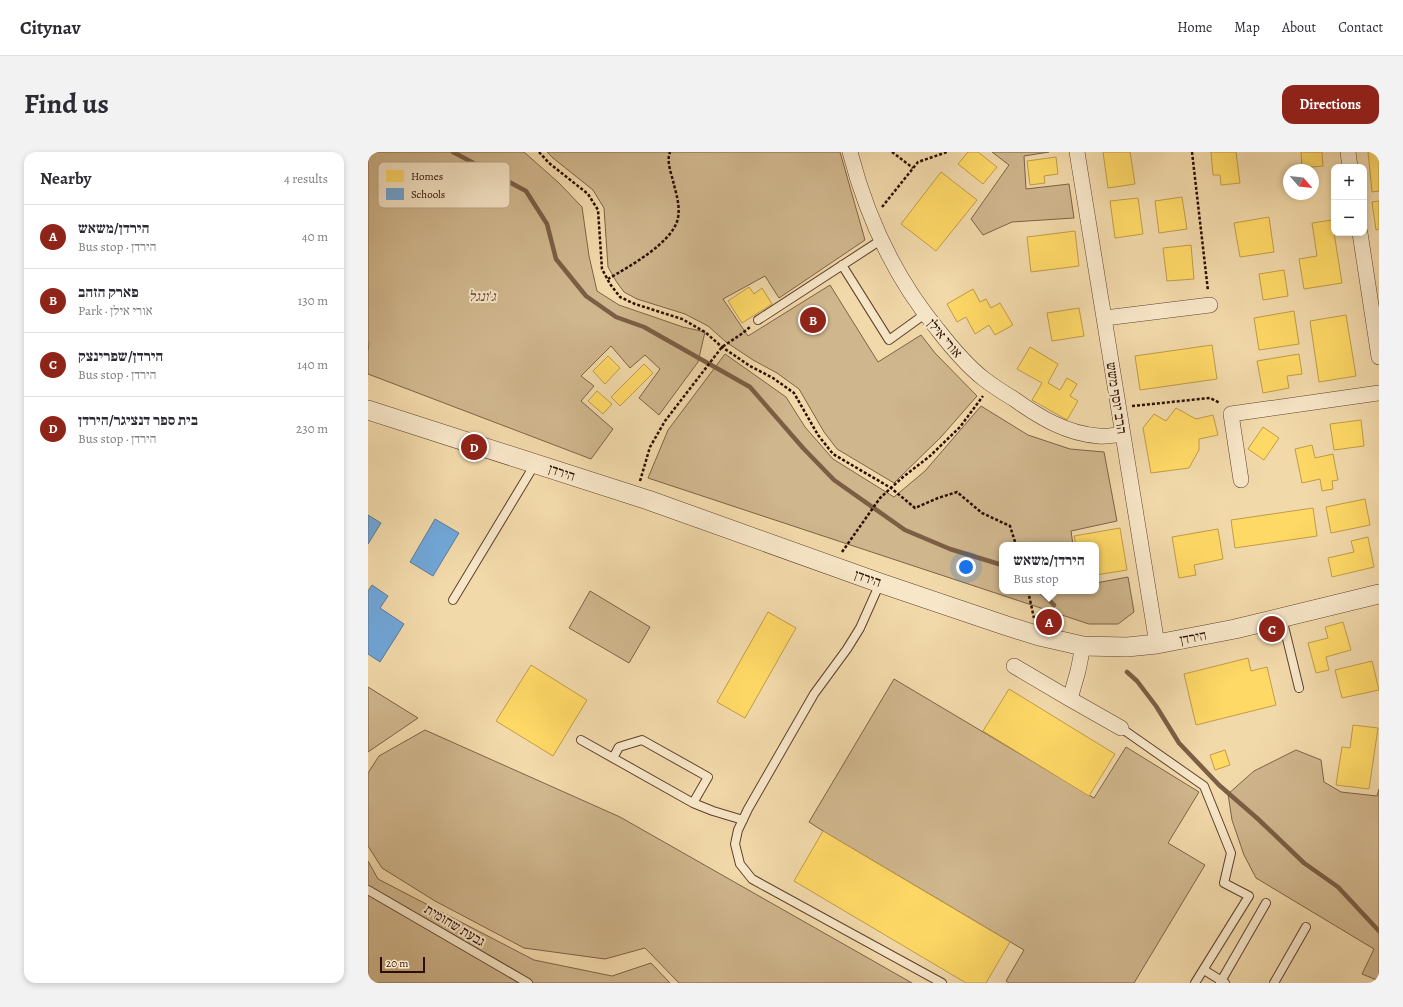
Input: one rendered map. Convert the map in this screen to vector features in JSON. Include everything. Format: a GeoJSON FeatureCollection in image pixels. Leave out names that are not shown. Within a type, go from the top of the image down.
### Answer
{"type":"FeatureCollection","features":[{"type":"Feature","properties":{"kind":"street","name":"אורי אילן"},"geometry":{"type":"LineString","coordinates":[[850,152],[858,182],[872,220],[897,272],[925,314],[956,353],[992,385],[1058,426],[1079,434],[1101,436],[1123,434]]}},
{"type":"Feature","properties":{"kind":"street","name":"הרב יוסף משש"},"geometry":{"type":"LineString","coordinates":[[1077,152],[1157,644]]}},
{"type":"Feature","properties":{"kind":"street"},"geometry":{"type":"LineString","coordinates":[[1348,152],[1350,164]]}},
{"type":"Feature","properties":{"kind":"street"},"geometry":{"type":"LineString","coordinates":[[1361,236],[1378,340],[1379,357]]}},
{"type":"Feature","properties":{"kind":"street"},"geometry":{"type":"LineString","coordinates":[[1104,318],[1210,305]]}},
{"type":"Feature","properties":{"kind":"street"},"geometry":{"type":"LineString","coordinates":[[1241,480],[1231,414],[1379,394]]}},
{"type":"Feature","properties":{"kind":"street","name":"הירדן"},"geometry":{"type":"LineString","coordinates":[[368,410],[635,496],[880,583],[1007,626],[1039,636],[1083,646],[1127,647],[1157,644],[1282,618],[1379,594]]}},
{"type":"Feature","properties":{"kind":"street"},"geometry":{"type":"LineString","coordinates":[[1070,699],[1083,646]]}},
{"type":"Feature","properties":{"kind":"street"},"geometry":{"type":"LineString","coordinates":[[1014,666],[1121,728]]}},
{"type":"Feature","properties":{"kind":"lane"},"geometry":{"type":"LineString","coordinates":[[758,320],[881,240]]}},
{"type":"Feature","properties":{"kind":"lane"},"geometry":{"type":"LineString","coordinates":[[842,265],[889,340],[925,314]]}},
{"type":"Feature","properties":{"kind":"lane"},"geometry":{"type":"LineString","coordinates":[[453,600],[534,464]]}},
{"type":"Feature","properties":{"kind":"lane"},"geometry":{"type":"LineString","coordinates":[[880,583],[860,628],[847,649],[814,694],[743,820],[738,830],[735,844],[740,864],[752,879],[942,983]]}},
{"type":"Feature","properties":{"kind":"lane"},"geometry":{"type":"LineString","coordinates":[[1282,618],[1299,688]]}},
{"type":"Feature","properties":{"kind":"lane"},"geometry":{"type":"LineString","coordinates":[[1121,728],[1204,786],[1231,853],[1224,883],[1249,896],[1195,983]]}},
{"type":"Feature","properties":{"kind":"lane"},"geometry":{"type":"LineString","coordinates":[[581,740],[693,803],[743,820]]}},
{"type":"Feature","properties":{"kind":"lane"},"geometry":{"type":"LineString","coordinates":[[613,758],[620,747],[642,740],[708,777],[693,803]]}},
{"type":"Feature","properties":{"kind":"lane","name":"גבעת שחומית"},"geometry":{"type":"LineString","coordinates":[[368,890],[528,983]]}},
{"type":"Feature","properties":{"kind":"lane"},"geometry":{"type":"LineString","coordinates":[[1204,970],[1223,982],[1266,903]]}},
{"type":"Feature","properties":{"kind":"lane"},"geometry":{"type":"LineString","coordinates":[[1274,983],[1306,926]]}},
{"type":"Feature","properties":{"kind":"path"},"geometry":{"type":"LineString","coordinates":[[539,152],[549,163],[588,194],[598,210],[602,269],[620,296],[635,304],[682,320],[705,332],[722,347],[750,366],[773,378],[794,393],[818,435],[833,454],[891,488],[915,508],[957,492],[982,514],[1010,526],[1015,542]]}},
{"type":"Feature","properties":{"kind":"path"},"geometry":{"type":"LineString","coordinates":[[608,279],[644,257],[660,244],[670,235],[678,220],[679,205],[670,169],[670,152]]}},
{"type":"Feature","properties":{"kind":"path"},"geometry":{"type":"LineString","coordinates":[[892,152],[913,168]]}},
{"type":"Feature","properties":{"kind":"path"},"geometry":{"type":"LineString","coordinates":[[872,220],[918,162],[947,152]]}},
{"type":"Feature","properties":{"kind":"path"},"geometry":{"type":"LineString","coordinates":[[1192,152],[1210,305]]}},
{"type":"Feature","properties":{"kind":"path"},"geometry":{"type":"LineString","coordinates":[[635,496],[650,447],[665,421],[722,347],[740,335],[758,320]]}},
{"type":"Feature","properties":{"kind":"path"},"geometry":{"type":"LineString","coordinates":[[832,566],[880,498],[930,456],[960,427],[992,385]]}},
{"type":"Feature","properties":{"kind":"path"},"geometry":{"type":"LineString","coordinates":[[1128,406],[1210,398],[1220,403]]}},
{"type":"Feature","properties":{"kind":"path"},"geometry":{"type":"LineString","coordinates":[[1029,594],[1039,636]]}},
{"type":"Feature","properties":{"kind":"green space","name":"ג'ונגל"},"geometry":{"type":"Polygon","coordinates":[[[368,152],[524,152],[559,183],[582,207],[589,256],[597,291],[619,305],[683,327],[705,332],[698,362],[659,415],[639,398],[660,369],[645,355],[630,368],[611,346],[581,376],[594,386],[581,401],[613,429],[591,459],[368,374],[368,152]]]}},
{"type":"Feature","properties":{"kind":"green space"},"geometry":{"type":"Polygon","coordinates":[[[547,152],[840,152],[865,240],[779,298],[765,276],[723,299],[748,336],[830,285],[878,362],[921,335],[935,353],[977,396],[941,437],[894,483],[837,449],[824,432],[799,389],[777,373],[753,360],[726,342],[708,326],[685,314],[637,299],[624,292],[608,267],[604,208],[593,190],[547,152]]]}},
{"type":"Feature","properties":{"kind":"green space"},"geometry":{"type":"Polygon","coordinates":[[[992,152],[1049,152],[1024,156],[1026,189],[1069,184],[1074,218],[1012,222],[983,235],[971,219],[1009,165],[992,152]]]}},
{"type":"Feature","properties":{"kind":"green space"},"geometry":{"type":"Polygon","coordinates":[[[725,354],[786,397],[805,427],[833,459],[894,497],[925,471],[981,406],[1028,435],[1070,449],[1104,452],[1117,521],[1071,531],[1073,542],[999,542],[999,594],[1099,594],[1099,582],[1128,577],[1134,612],[1118,624],[1089,624],[648,478],[668,430],[725,354]]]}},
{"type":"Feature","properties":{"kind":"green space"},"geometry":{"type":"Polygon","coordinates":[[[590,591],[650,627],[629,663],[569,628],[590,591]]]}},
{"type":"Feature","properties":{"kind":"green space"},"geometry":{"type":"Polygon","coordinates":[[[894,679],[1094,798],[1126,747],[1199,792],[1168,843],[1205,865],[1134,983],[1009,983],[1006,981],[1024,950],[809,822],[894,679]]]}},
{"type":"Feature","properties":{"kind":"green space"},"geometry":{"type":"Polygon","coordinates":[[[368,687],[418,718],[368,752],[368,687]]]}},
{"type":"Feature","properties":{"kind":"green space"},"geometry":{"type":"Polygon","coordinates":[[[425,730],[620,817],[912,983],[679,983],[645,948],[605,959],[524,948],[435,901],[382,868],[368,846],[368,773],[379,756],[425,730]]]}},
{"type":"Feature","properties":{"kind":"green space"},"geometry":{"type":"Polygon","coordinates":[[[1296,750],[1321,760],[1324,782],[1341,792],[1377,796],[1379,789],[1379,981],[1362,974],[1374,949],[1256,878],[1244,855],[1232,820],[1228,794],[1254,771],[1296,750]]]}},
{"type":"Feature","properties":{"kind":"green space"},"geometry":{"type":"Polygon","coordinates":[[[368,861],[378,879],[534,960],[612,976],[651,963],[670,983],[368,983],[368,861]]]}},
{"type":"Feature","properties":{"kind":"building: Homes"},"geometry":{"type":"Polygon","coordinates":[[[968,152],[978,152],[997,167],[983,184],[958,164],[968,152]]]}},
{"type":"Feature","properties":{"kind":"building: Homes"},"geometry":{"type":"Polygon","coordinates":[[[1103,152],[1130,152],[1135,184],[1108,188],[1103,152]]]}},
{"type":"Feature","properties":{"kind":"building: Homes"},"geometry":{"type":"Polygon","coordinates":[[[1211,152],[1236,152],[1240,183],[1221,185],[1220,175],[1213,175],[1211,152]]]}},
{"type":"Feature","properties":{"kind":"building: Homes"},"geometry":{"type":"Polygon","coordinates":[[[1301,152],[1322,152],[1323,166],[1319,166],[1319,164],[1302,164],[1301,152]]]}},
{"type":"Feature","properties":{"kind":"building: Homes"},"geometry":{"type":"Polygon","coordinates":[[[1368,152],[1379,152],[1379,191],[1372,192],[1368,152]]]}},
{"type":"Feature","properties":{"kind":"building: Homes"},"geometry":{"type":"Polygon","coordinates":[[[1056,157],[1058,174],[1044,176],[1045,183],[1030,185],[1027,161],[1056,157]]]}},
{"type":"Feature","properties":{"kind":"building: Homes"},"geometry":{"type":"Polygon","coordinates":[[[941,172],[977,200],[936,251],[901,224],[941,172]]]}},
{"type":"Feature","properties":{"kind":"building: Homes"},"geometry":{"type":"Polygon","coordinates":[[[1182,197],[1187,229],[1159,233],[1155,201],[1182,197]]]}},
{"type":"Feature","properties":{"kind":"building: Homes"},"geometry":{"type":"Polygon","coordinates":[[[1138,198],[1143,234],[1115,238],[1110,201],[1138,198]]]}},
{"type":"Feature","properties":{"kind":"building: Homes"},"geometry":{"type":"Polygon","coordinates":[[[1379,201],[1379,229],[1376,230],[1372,202],[1379,201]]]}},
{"type":"Feature","properties":{"kind":"building: Homes"},"geometry":{"type":"Polygon","coordinates":[[[1269,217],[1274,252],[1240,257],[1234,223],[1269,217]]]}},
{"type":"Feature","properties":{"kind":"building: Homes"},"geometry":{"type":"Polygon","coordinates":[[[1331,220],[1331,236],[1335,236],[1342,283],[1304,289],[1299,259],[1317,256],[1312,223],[1331,220]]]}},
{"type":"Feature","properties":{"kind":"building: Homes"},"geometry":{"type":"Polygon","coordinates":[[[1075,231],[1079,266],[1031,272],[1027,237],[1075,231]]]}},
{"type":"Feature","properties":{"kind":"building: Homes"},"geometry":{"type":"Polygon","coordinates":[[[1191,245],[1194,279],[1167,281],[1163,248],[1191,245]]]}},
{"type":"Feature","properties":{"kind":"building: Homes"},"geometry":{"type":"Polygon","coordinates":[[[1284,270],[1288,296],[1263,300],[1259,274],[1284,270]]]}},
{"type":"Feature","properties":{"kind":"building: Homes"},"geometry":{"type":"Polygon","coordinates":[[[749,287],[754,294],[762,288],[772,304],[742,323],[728,301],[749,287]]]}},
{"type":"Feature","properties":{"kind":"building: Homes"},"geometry":{"type":"Polygon","coordinates":[[[973,289],[980,302],[986,299],[991,308],[1000,303],[1013,325],[995,335],[989,325],[975,334],[966,317],[957,322],[947,304],[973,289]]]}},
{"type":"Feature","properties":{"kind":"building: Homes"},"geometry":{"type":"Polygon","coordinates":[[[1079,308],[1084,336],[1052,341],[1047,313],[1079,308]]]}},
{"type":"Feature","properties":{"kind":"building: Homes"},"geometry":{"type":"Polygon","coordinates":[[[1294,311],[1299,344],[1259,350],[1254,318],[1294,311]]]}},
{"type":"Feature","properties":{"kind":"building: Homes"},"geometry":{"type":"Polygon","coordinates":[[[1346,315],[1356,376],[1319,382],[1310,321],[1346,315]]]}},
{"type":"Feature","properties":{"kind":"building: Homes"},"geometry":{"type":"Polygon","coordinates":[[[1212,345],[1217,379],[1140,390],[1135,356],[1212,345]]]}},
{"type":"Feature","properties":{"kind":"building: Homes"},"geometry":{"type":"Polygon","coordinates":[[[1030,347],[1058,364],[1048,383],[1060,390],[1067,378],[1077,384],[1070,396],[1078,401],[1067,420],[1032,400],[1042,383],[1017,369],[1030,347]]]}},
{"type":"Feature","properties":{"kind":"building: Homes"},"geometry":{"type":"Polygon","coordinates":[[[1299,354],[1302,374],[1287,376],[1289,388],[1263,393],[1257,361],[1299,354]]]}},
{"type":"Feature","properties":{"kind":"building: Homes"},"geometry":{"type":"Polygon","coordinates":[[[608,356],[620,368],[605,384],[593,371],[608,356]]]}},
{"type":"Feature","properties":{"kind":"building: Homes"},"geometry":{"type":"Polygon","coordinates":[[[644,364],[653,373],[620,406],[611,397],[644,364]]]}},
{"type":"Feature","properties":{"kind":"building: Homes"},"geometry":{"type":"Polygon","coordinates":[[[597,391],[612,404],[603,414],[588,401],[597,391]]]}},
{"type":"Feature","properties":{"kind":"building: Homes"},"geometry":{"type":"Polygon","coordinates":[[[1176,408],[1196,419],[1213,415],[1218,435],[1199,439],[1199,450],[1189,468],[1151,473],[1143,428],[1154,414],[1166,421],[1176,408]]]}},
{"type":"Feature","properties":{"kind":"building: Homes"},"geometry":{"type":"Polygon","coordinates":[[[1361,420],[1364,446],[1334,450],[1330,424],[1361,420]]]}},
{"type":"Feature","properties":{"kind":"building: Homes"},"geometry":{"type":"Polygon","coordinates":[[[1263,427],[1279,438],[1264,460],[1248,449],[1263,427]]]}},
{"type":"Feature","properties":{"kind":"building: Homes"},"geometry":{"type":"Polygon","coordinates":[[[1312,445],[1315,458],[1333,454],[1338,480],[1332,481],[1333,489],[1322,491],[1320,479],[1302,483],[1295,449],[1312,445]]]}},
{"type":"Feature","properties":{"kind":"building: Homes"},"geometry":{"type":"Polygon","coordinates":[[[1365,499],[1370,525],[1331,533],[1326,507],[1365,499]]]}},
{"type":"Feature","properties":{"kind":"building: Homes"},"geometry":{"type":"Polygon","coordinates":[[[1313,508],[1317,536],[1235,548],[1231,520],[1313,508]]]}},
{"type":"Feature","properties":{"kind":"building: Homes"},"geometry":{"type":"Polygon","coordinates":[[[1120,528],[1127,570],[1099,575],[1099,542],[1075,542],[1074,536],[1120,528]]]}},
{"type":"Feature","properties":{"kind":"building: Homes"},"geometry":{"type":"Polygon","coordinates":[[[1218,529],[1223,559],[1194,565],[1196,575],[1179,578],[1172,537],[1218,529]]]}},
{"type":"Feature","properties":{"kind":"building: Homes"},"geometry":{"type":"Polygon","coordinates":[[[1368,537],[1374,567],[1332,577],[1328,558],[1354,552],[1351,541],[1368,537]]]}},
{"type":"Feature","properties":{"kind":"building: Homes"},"geometry":{"type":"Polygon","coordinates":[[[768,612],[796,628],[745,718],[717,702],[768,612]]]}},
{"type":"Feature","properties":{"kind":"building: Homes"},"geometry":{"type":"Polygon","coordinates":[[[1343,622],[1351,650],[1326,657],[1329,670],[1316,673],[1308,643],[1328,638],[1325,627],[1343,622]]]}},
{"type":"Feature","properties":{"kind":"building: Homes"},"geometry":{"type":"Polygon","coordinates":[[[1248,658],[1251,671],[1267,667],[1276,705],[1196,725],[1184,674],[1248,658]]]}},
{"type":"Feature","properties":{"kind":"building: Homes"},"geometry":{"type":"Polygon","coordinates":[[[1372,661],[1379,690],[1342,698],[1335,670],[1372,661]]]}},
{"type":"Feature","properties":{"kind":"building: Homes"},"geometry":{"type":"Polygon","coordinates":[[[531,665],[587,700],[553,756],[496,721],[531,665]]]}},
{"type":"Feature","properties":{"kind":"building: Homes"},"geometry":{"type":"Polygon","coordinates":[[[1009,689],[1115,754],[1089,796],[983,731],[1009,689]]]}},
{"type":"Feature","properties":{"kind":"building: Homes"},"geometry":{"type":"Polygon","coordinates":[[[1353,725],[1378,728],[1369,789],[1336,785],[1342,747],[1350,748],[1353,725]]]}},
{"type":"Feature","properties":{"kind":"building: Homes"},"geometry":{"type":"Polygon","coordinates":[[[1225,750],[1230,765],[1215,770],[1210,755],[1225,750]]]}},
{"type":"Feature","properties":{"kind":"building: Homes"},"geometry":{"type":"Polygon","coordinates":[[[823,831],[1010,942],[986,983],[966,983],[794,881],[823,831]]]}},
{"type":"Feature","properties":{"kind":"building: Schools"},"geometry":{"type":"Polygon","coordinates":[[[368,515],[381,523],[368,544],[368,515]]]}},
{"type":"Feature","properties":{"kind":"building: Schools"},"geometry":{"type":"Polygon","coordinates":[[[435,519],[459,533],[433,576],[410,562],[435,519]]]}},
{"type":"Feature","properties":{"kind":"building: Schools"},"geometry":{"type":"Polygon","coordinates":[[[372,585],[388,596],[380,608],[404,624],[380,662],[368,654],[368,591],[372,585]]]}},
{"type":"Feature","properties":{"kind":"waterway"},"geometry":{"type":"LineString","coordinates":[[453,152],[472,162]]}},
{"type":"Feature","properties":{"kind":"waterway"},"geometry":{"type":"LineString","coordinates":[[510,182],[526,191],[547,224],[556,259],[586,296],[616,317],[644,327],[750,387],[803,448],[834,480],[905,530],[950,549],[999,564]]}},
{"type":"Feature","properties":{"kind":"waterway"},"geometry":{"type":"LineString","coordinates":[[1043,594],[1054,605]]}},
{"type":"Feature","properties":{"kind":"waterway"},"geometry":{"type":"LineString","coordinates":[[1127,672],[1137,681],[1156,706],[1179,743],[1219,785],[1258,819],[1304,863],[1338,887],[1379,931]]}},
{"type":"Feature","properties":{"kind":"place","name":"פארק הזהב"},"geometry":{"type":"Point","coordinates":[813,320]}},
{"type":"Feature","properties":{"kind":"place","name":"בית ספר דנציגר/הירדן"},"geometry":{"type":"Point","coordinates":[474,447]}},
{"type":"Feature","properties":{"kind":"place","name":"הירדן/משאש"},"geometry":{"type":"Point","coordinates":[1049,622]}},
{"type":"Feature","properties":{"kind":"place","name":"הירדן/שפרינצק"},"geometry":{"type":"Point","coordinates":[1272,629]}}]}
